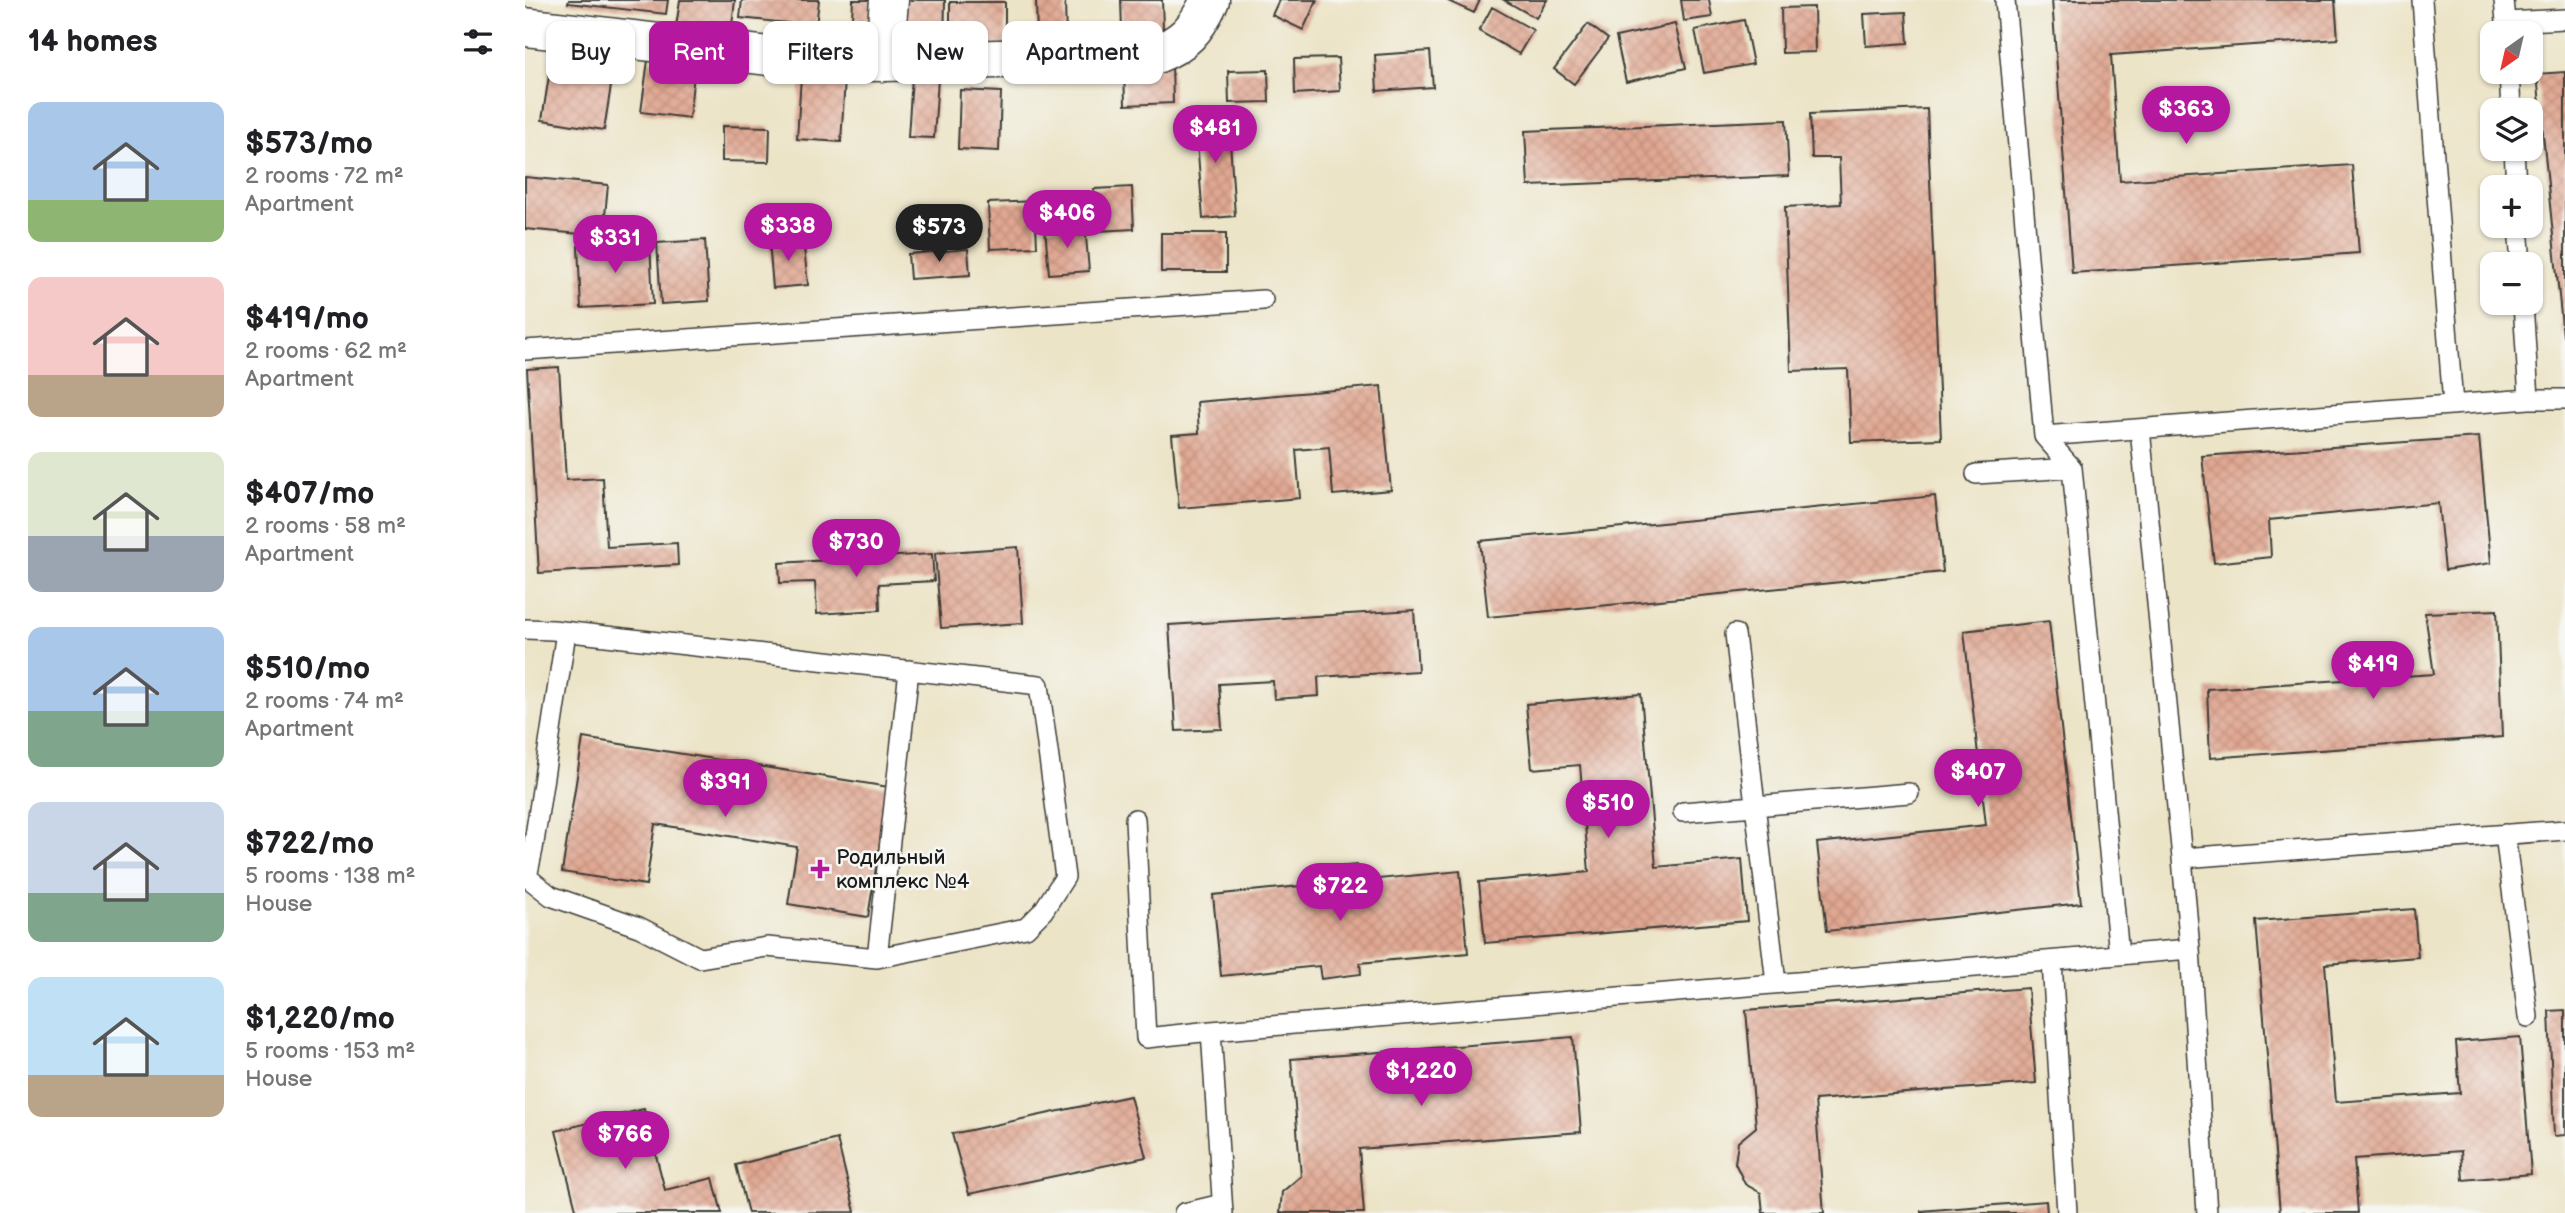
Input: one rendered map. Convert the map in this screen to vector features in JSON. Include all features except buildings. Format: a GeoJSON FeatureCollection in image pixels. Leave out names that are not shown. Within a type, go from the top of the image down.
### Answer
{"type":"FeatureCollection","features":[{"type":"Feature","properties":{"kind":"street"},"geometry":{"type":"LineString","coordinates":[[884,62],[889,0]]}},
{"type":"Feature","properties":{"kind":"street"},"geometry":{"type":"LineString","coordinates":[[525,27],[810,61],[884,62],[1154,55],[1168,50],[1193,32],[1210,0]]}},
{"type":"Feature","properties":{"kind":"lane"},"geometry":{"type":"LineString","coordinates":[[2005,0],[2044,436],[2072,468],[2119,955]]}},
{"type":"Feature","properties":{"kind":"lane"},"geometry":{"type":"LineString","coordinates":[[2422,0],[2453,405]]}},
{"type":"Feature","properties":{"kind":"lane"},"geometry":{"type":"LineString","coordinates":[[2504,0],[2506,21]]}},
{"type":"Feature","properties":{"kind":"lane"},"geometry":{"type":"LineString","coordinates":[[2543,22],[2565,19]]}},
{"type":"Feature","properties":{"kind":"lane"},"geometry":{"type":"LineString","coordinates":[[525,350],[1263,300]]}},
{"type":"Feature","properties":{"kind":"lane"},"geometry":{"type":"LineString","coordinates":[[2524,315],[2529,399]]}},
{"type":"Feature","properties":{"kind":"lane"},"geometry":{"type":"LineString","coordinates":[[2044,436],[2565,398]]}},
{"type":"Feature","properties":{"kind":"lane"},"geometry":{"type":"LineString","coordinates":[[2140,429],[2190,949],[2207,1213]]}},
{"type":"Feature","properties":{"kind":"lane"},"geometry":{"type":"LineString","coordinates":[[1976,474],[2072,468]]}},
{"type":"Feature","properties":{"kind":"lane"},"geometry":{"type":"LineString","coordinates":[[525,629],[566,632],[1039,685],[1065,877],[1043,911],[1026,928],[877,958],[767,947],[700,958],[639,928],[551,896],[527,877],[566,632]]}},
{"type":"Feature","properties":{"kind":"lane"},"geometry":{"type":"LineString","coordinates":[[1734,634],[1776,983]]}},
{"type":"Feature","properties":{"kind":"lane"},"geometry":{"type":"LineString","coordinates":[[877,958],[909,670]]}},
{"type":"Feature","properties":{"kind":"lane"},"geometry":{"type":"LineString","coordinates":[[1683,811],[1909,793]]}},
{"type":"Feature","properties":{"kind":"lane"},"geometry":{"type":"LineString","coordinates":[[1135,819],[1146,1038],[2190,949]]}},
{"type":"Feature","properties":{"kind":"lane"},"geometry":{"type":"LineString","coordinates":[[2182,858],[2565,830]]}},
{"type":"Feature","properties":{"kind":"lane"},"geometry":{"type":"LineString","coordinates":[[2505,834],[2528,1017]]}},
{"type":"Feature","properties":{"kind":"lane"},"geometry":{"type":"LineString","coordinates":[[2052,961],[2067,1213]]}},
{"type":"Feature","properties":{"kind":"lane"},"geometry":{"type":"LineString","coordinates":[[1184,1213],[1223,1208],[1211,1031]]}},
{"type":"Feature","properties":{"kind":"place","name":"Родильный комплекс №4"},"geometry":{"type":"Point","coordinates":[820,869]}}]}
